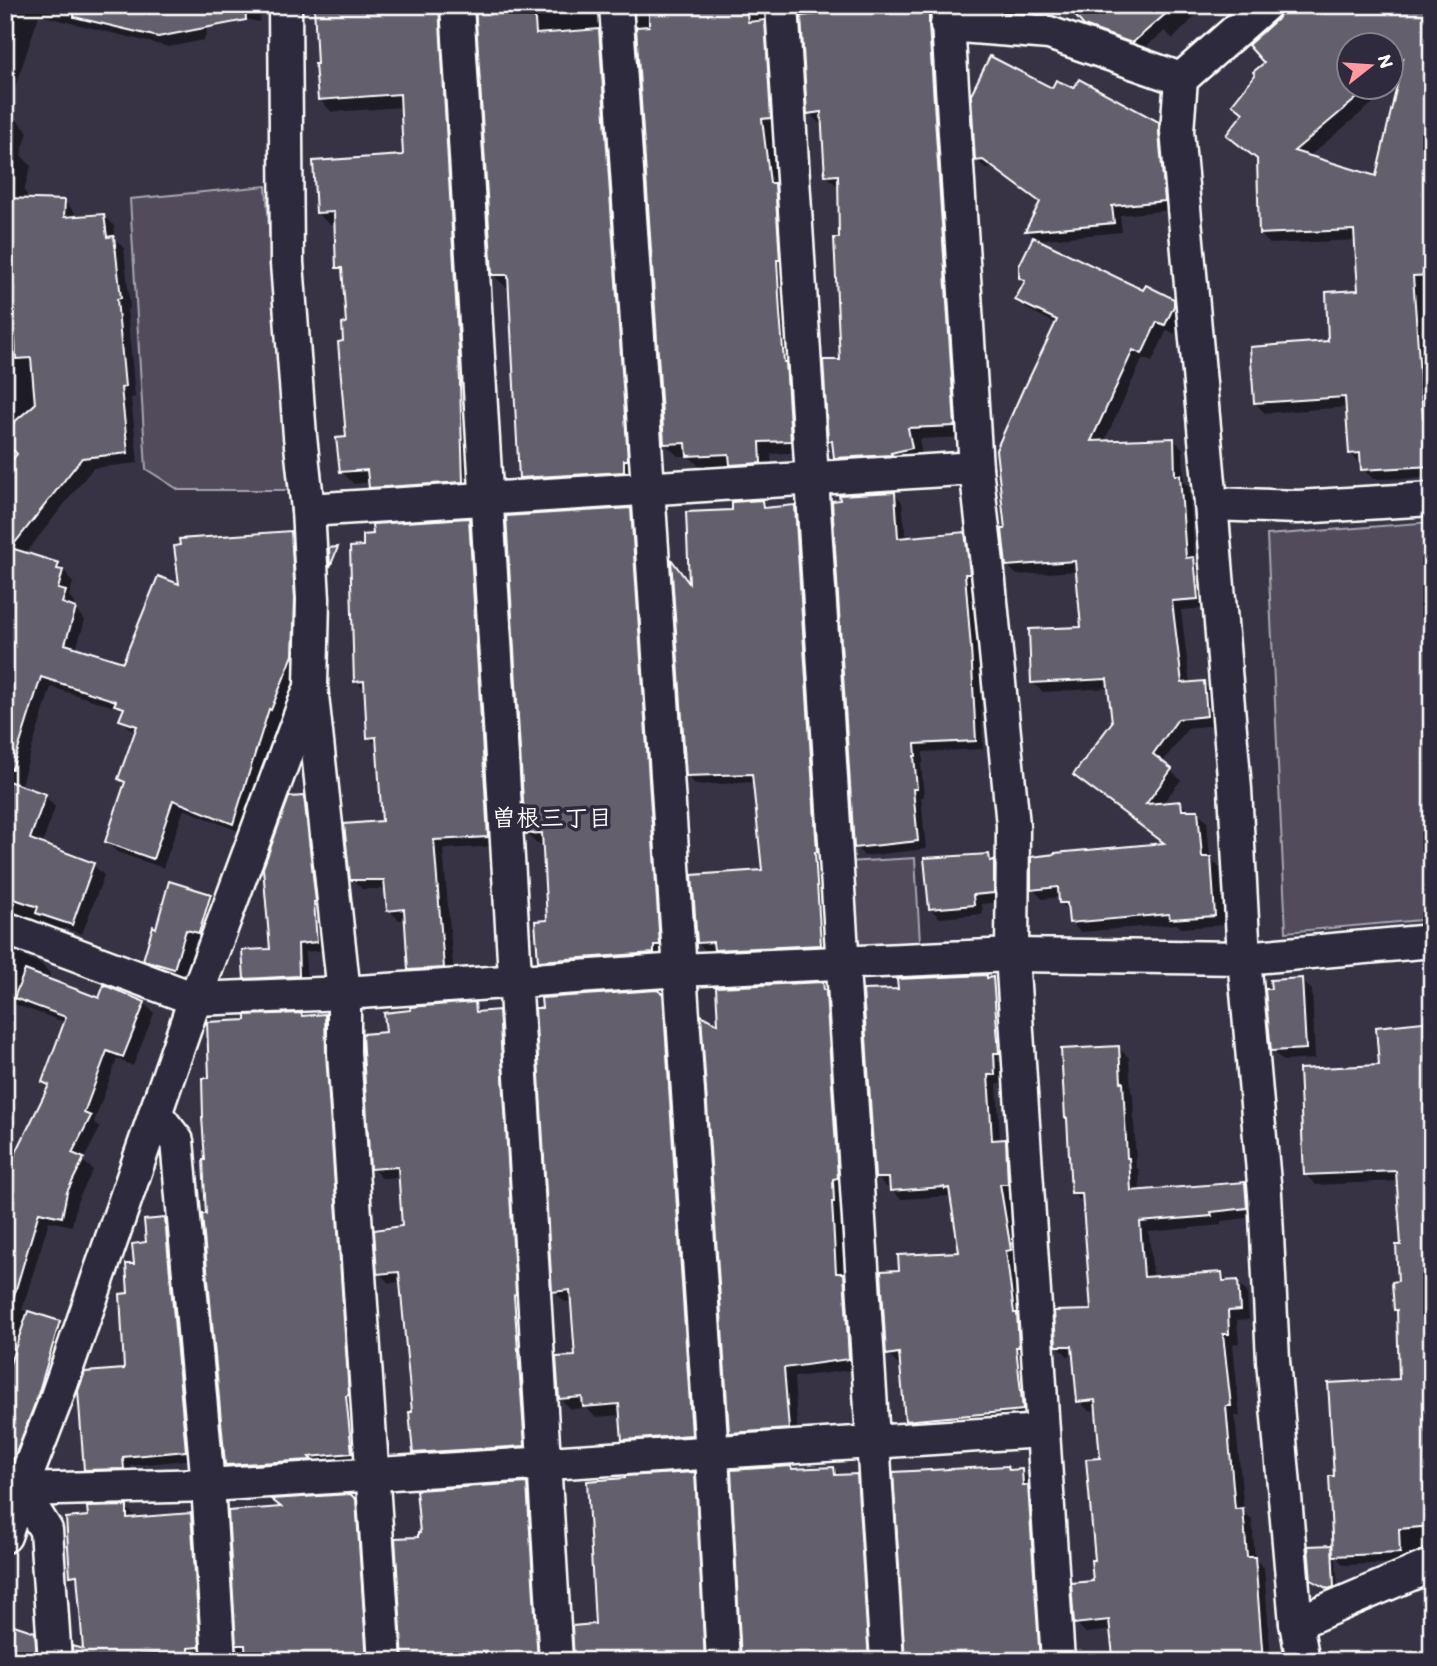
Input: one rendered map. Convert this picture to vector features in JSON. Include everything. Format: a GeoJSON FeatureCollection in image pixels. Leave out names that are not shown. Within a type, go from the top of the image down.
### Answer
{"type":"FeatureCollection","features":[{"type":"Feature","properties":{"kind":"street"},"geometry":{"type":"LineString","coordinates":[[285,5],[287,263],[313,598],[311,686],[344,993],[344,1052],[385,1661]]}},
{"type":"Feature","properties":{"kind":"street"},"geometry":{"type":"LineString","coordinates":[[457,5],[556,1661]]}},
{"type":"Feature","properties":{"kind":"street"},"geometry":{"type":"LineString","coordinates":[[616,5],[712,1454],[723,1661]]}},
{"type":"Feature","properties":{"kind":"street"},"geometry":{"type":"LineString","coordinates":[[782,5],[887,1661]]}},
{"type":"Feature","properties":{"kind":"street"},"geometry":{"type":"LineString","coordinates":[[1265,5],[1181,79],[1177,131],[1235,789],[1244,958],[1265,1194],[1273,1360],[1296,1623],[1304,1661]]}},
{"type":"Feature","properties":{"kind":"street"},"geometry":{"type":"LineString","coordinates":[[1058,1661],[1013,955],[1013,825],[976,468],[947,15],[1049,33],[1181,79]]}},
{"type":"Feature","properties":{"kind":"street"},"geometry":{"type":"LineString","coordinates":[[308,510],[976,468]]}},
{"type":"Feature","properties":{"kind":"street"},"geometry":{"type":"LineString","coordinates":[[1211,504],[1298,507],[1432,499]]}},
{"type":"Feature","properties":{"kind":"street"},"geometry":{"type":"LineString","coordinates":[[5,1536],[195,999],[311,686]]}},
{"type":"Feature","properties":{"kind":"street"},"geometry":{"type":"LineString","coordinates":[[5,928],[195,999],[344,993],[680,970],[1013,955],[1244,958],[1432,941]]}},
{"type":"Feature","properties":{"kind":"street"},"geometry":{"type":"LineString","coordinates":[[155,1113],[177,1141],[208,1485],[219,1661]]}},
{"type":"Feature","properties":{"kind":"street"},"geometry":{"type":"LineString","coordinates":[[21,1490],[208,1485],[1042,1432]]}},
{"type":"Feature","properties":{"kind":"street"},"geometry":{"type":"LineString","coordinates":[[21,1490],[46,1530],[55,1661]]}},
{"type":"Feature","properties":{"kind":"street"},"geometry":{"type":"LineString","coordinates":[[1296,1623],[1432,1565]]}},
{"type":"Feature","properties":{"kind":"shaded area"},"geometry":{"type":"Polygon","coordinates":[[[266,186],[288,490],[179,490],[146,469],[130,199],[266,186]]]}},
{"type":"Feature","properties":{"kind":"shaded area"},"geometry":{"type":"Polygon","coordinates":[[[1432,522],[1432,919],[1286,932],[1267,535],[1432,522]]]}},
{"type":"Feature","properties":{"kind":"shaded area"},"geometry":{"type":"Polygon","coordinates":[[[915,858],[920,942],[852,946],[847,862],[915,858]]]}},
{"type":"Feature","properties":{"kind":"building"},"geometry":{"type":"Polygon","coordinates":[[[75,5],[245,5],[246,20],[158,37],[74,17],[75,5]]]}},
{"type":"Feature","properties":{"kind":"building"},"geometry":{"type":"Polygon","coordinates":[[[314,5],[439,5],[459,351],[463,482],[369,488],[367,470],[340,472],[336,438],[346,437],[338,342],[343,341],[342,324],[346,323],[342,268],[336,268],[334,212],[316,213],[313,161],[403,155],[400,94],[318,100],[314,5]]]}},
{"type":"Feature","properties":{"kind":"building"},"geometry":{"type":"Polygon","coordinates":[[[475,5],[534,5],[536,34],[599,29],[628,460],[624,460],[624,472],[519,478],[508,275],[492,275],[475,5]]]}},
{"type":"Feature","properties":{"kind":"building"},"geometry":{"type":"Polygon","coordinates":[[[746,5],[748,22],[765,20],[771,118],[762,119],[770,183],[775,183],[780,313],[791,441],[760,442],[761,463],[730,465],[729,454],[687,456],[686,443],[664,444],[636,27],[649,26],[649,8],[702,6],[703,9],[746,5]]]}},
{"type":"Feature","properties":{"kind":"building"},"geometry":{"type":"Polygon","coordinates":[[[817,5],[929,5],[955,426],[908,428],[912,448],[891,453],[892,455],[834,458],[832,441],[828,441],[823,360],[840,360],[834,238],[839,238],[838,175],[825,176],[821,112],[807,114],[801,16],[817,14],[817,5]]]}},
{"type":"Feature","properties":{"kind":"building"},"geometry":{"type":"Polygon","coordinates":[[[1066,5],[1176,5],[1132,43],[1084,26],[1066,5]]]}},
{"type":"Feature","properties":{"kind":"building"},"geometry":{"type":"Polygon","coordinates":[[[1283,5],[1432,5],[1432,275],[1413,276],[1423,418],[1432,417],[1432,466],[1361,470],[1360,453],[1349,454],[1345,397],[1254,403],[1250,347],[1328,341],[1326,292],[1358,290],[1354,230],[1259,234],[1257,159],[1226,135],[1243,113],[1232,104],[1255,75],[1253,72],[1264,63],[1248,45],[1277,19],[1283,5]],[[1336,32],[1336,102],[1352,102],[1294,151],[1376,176],[1393,102],[1406,102],[1406,32],[1336,32]]]}},
{"type":"Feature","properties":{"kind":"building"},"geometry":{"type":"Polygon","coordinates":[[[990,56],[1052,88],[1056,80],[1074,88],[1079,79],[1159,122],[1165,201],[1112,206],[1114,223],[1025,231],[1040,202],[983,160],[975,161],[971,94],[990,56]]]}},
{"type":"Feature","properties":{"kind":"building"},"geometry":{"type":"Polygon","coordinates":[[[5,198],[65,200],[64,217],[104,214],[107,237],[114,236],[121,298],[117,299],[125,387],[121,388],[128,453],[82,458],[11,548],[59,563],[57,569],[63,570],[58,589],[66,591],[62,603],[76,608],[65,644],[123,662],[158,576],[179,584],[174,546],[180,545],[179,539],[291,531],[295,599],[293,655],[271,710],[269,709],[233,824],[173,800],[153,859],[105,842],[125,782],[118,779],[137,726],[119,720],[124,708],[114,705],[116,701],[41,677],[12,769],[5,768],[5,468],[17,454],[5,441],[5,430],[35,404],[31,358],[16,359],[15,338],[5,339],[5,198]]]}},
{"type":"Feature","properties":{"kind":"building"},"geometry":{"type":"Polygon","coordinates":[[[1033,237],[1143,290],[1146,285],[1174,299],[1174,306],[1165,325],[1157,322],[1142,354],[1133,350],[1091,441],[1174,438],[1175,475],[1180,475],[1186,558],[1194,557],[1198,599],[1172,601],[1182,683],[1204,681],[1207,716],[1178,719],[1153,754],[1172,769],[1146,804],[1181,801],[1182,810],[1198,810],[1202,857],[1211,857],[1215,916],[1170,919],[1169,914],[1069,923],[1067,903],[1059,903],[1058,887],[1031,890],[1031,857],[1164,843],[1073,775],[1112,722],[1107,679],[1031,683],[1029,629],[1081,627],[1075,561],[1006,566],[1002,529],[1005,529],[996,450],[1057,320],[1015,300],[1025,281],[1019,278],[1019,266],[1033,237]]]}},
{"type":"Feature","properties":{"kind":"building"},"geometry":{"type":"Polygon","coordinates":[[[895,492],[898,538],[965,532],[970,574],[965,574],[976,741],[915,744],[917,789],[913,789],[918,841],[854,848],[832,501],[840,500],[839,495],[895,492]]]}},
{"type":"Feature","properties":{"kind":"building"},"geometry":{"type":"Polygon","coordinates":[[[762,500],[763,508],[795,505],[821,945],[714,950],[713,942],[697,943],[692,875],[762,870],[752,774],[686,776],[671,559],[689,583],[686,512],[732,510],[732,502],[762,500]]]}},
{"type":"Feature","properties":{"kind":"building"},"geometry":{"type":"Polygon","coordinates":[[[631,508],[660,945],[654,945],[654,953],[538,961],[535,921],[547,920],[542,833],[525,834],[506,516],[631,508]]]}},
{"type":"Feature","properties":{"kind":"building"},"geometry":{"type":"Polygon","coordinates":[[[469,518],[488,837],[434,840],[444,968],[408,970],[404,909],[387,911],[384,880],[350,880],[344,824],[382,821],[376,737],[367,738],[364,681],[354,682],[350,547],[363,546],[363,535],[373,534],[372,524],[469,518]]]}},
{"type":"Feature","properties":{"kind":"building"},"geometry":{"type":"Polygon","coordinates":[[[338,547],[330,567],[329,548],[338,547]]]}},
{"type":"Feature","properties":{"kind":"building"},"geometry":{"type":"Polygon","coordinates":[[[5,780],[46,794],[30,839],[94,863],[72,925],[36,913],[38,907],[5,896],[5,780]]]}},
{"type":"Feature","properties":{"kind":"building"},"geometry":{"type":"Polygon","coordinates":[[[304,796],[316,902],[317,942],[298,944],[299,976],[244,979],[242,950],[270,949],[263,868],[289,797],[304,796]]]}},
{"type":"Feature","properties":{"kind":"building"},"geometry":{"type":"Polygon","coordinates":[[[989,854],[990,861],[994,860],[994,893],[973,895],[974,905],[929,909],[924,858],[989,854]]]}},
{"type":"Feature","properties":{"kind":"building"},"geometry":{"type":"Polygon","coordinates":[[[169,881],[211,894],[199,933],[186,930],[174,969],[143,960],[153,926],[156,928],[169,881]]]}},
{"type":"Feature","properties":{"kind":"building"},"geometry":{"type":"Polygon","coordinates":[[[25,970],[99,998],[104,985],[145,1002],[123,1057],[107,1051],[84,1113],[91,1116],[72,1153],[84,1158],[67,1192],[62,1217],[39,1212],[13,1299],[5,1298],[5,1175],[49,1085],[42,1082],[66,1017],[14,998],[25,970]]]}},
{"type":"Feature","properties":{"kind":"building"},"geometry":{"type":"Polygon","coordinates":[[[987,975],[987,978],[993,977],[999,1053],[994,1053],[995,1075],[988,1075],[992,1140],[1006,1139],[1008,1184],[1000,1184],[1011,1250],[1006,1251],[1014,1313],[1017,1313],[1019,1347],[1016,1347],[1023,1410],[905,1421],[899,1353],[886,1355],[881,1271],[899,1270],[898,1255],[959,1252],[949,1188],[890,1191],[889,1178],[875,1178],[863,990],[898,989],[897,979],[987,975]]]}},
{"type":"Feature","properties":{"kind":"building"},"geometry":{"type":"Polygon","coordinates":[[[1302,978],[1306,1049],[1271,1051],[1265,989],[1271,989],[1270,980],[1302,978]]]}},
{"type":"Feature","properties":{"kind":"building"},"geometry":{"type":"Polygon","coordinates":[[[823,982],[826,990],[838,1178],[833,1179],[832,1202],[836,1273],[844,1273],[849,1359],[784,1368],[789,1429],[729,1433],[701,1015],[718,1024],[716,987],[823,982]]]}},
{"type":"Feature","properties":{"kind":"building"},"geometry":{"type":"Polygon","coordinates":[[[657,990],[663,994],[692,1435],[622,1440],[619,1404],[583,1407],[582,1397],[559,1399],[556,1357],[575,1356],[570,1290],[552,1292],[535,1008],[542,1008],[541,998],[657,990]]]}},
{"type":"Feature","properties":{"kind":"building"},"geometry":{"type":"Polygon","coordinates":[[[475,1002],[476,1012],[499,1010],[525,1446],[413,1453],[409,1412],[412,1412],[399,1272],[377,1274],[374,1230],[402,1226],[398,1167],[370,1169],[362,1034],[386,1032],[384,1013],[411,1010],[410,1007],[475,1002]]]}},
{"type":"Feature","properties":{"kind":"building"},"geometry":{"type":"Polygon","coordinates":[[[301,1013],[302,1016],[325,1014],[349,1395],[346,1396],[352,1453],[309,1457],[312,1460],[226,1465],[202,1214],[206,1214],[202,1078],[209,1078],[207,1022],[246,1020],[246,1015],[301,1013]]]}},
{"type":"Feature","properties":{"kind":"building"},"geometry":{"type":"Polygon","coordinates":[[[1432,1021],[1432,1526],[1399,1529],[1400,1553],[1333,1556],[1329,1476],[1334,1476],[1328,1383],[1399,1379],[1397,1310],[1394,1310],[1392,1282],[1398,1281],[1396,1245],[1401,1245],[1396,1171],[1304,1175],[1299,1069],[1379,1065],[1376,1027],[1432,1021]]]}},
{"type":"Feature","properties":{"kind":"building"},"geometry":{"type":"Polygon","coordinates":[[[1119,1046],[1131,1191],[1245,1182],[1247,1208],[1211,1212],[1212,1216],[1140,1222],[1144,1277],[1222,1272],[1223,1281],[1238,1280],[1240,1310],[1228,1311],[1229,1334],[1223,1334],[1231,1406],[1226,1406],[1235,1509],[1243,1508],[1247,1557],[1255,1557],[1263,1661],[1131,1661],[1131,1654],[1113,1656],[1109,1620],[1074,1624],[1071,1583],[1093,1581],[1091,1560],[1095,1560],[1086,1459],[1100,1458],[1095,1400],[1077,1402],[1072,1346],[1056,1346],[1054,1311],[1091,1310],[1082,1193],[1071,1193],[1061,1049],[1119,1046]]]}},
{"type":"Feature","properties":{"kind":"building"},"geometry":{"type":"Polygon","coordinates":[[[165,1218],[186,1451],[123,1457],[124,1469],[84,1470],[78,1391],[85,1372],[124,1369],[120,1294],[128,1293],[126,1264],[134,1264],[132,1244],[146,1242],[144,1220],[165,1218]]]}},
{"type":"Feature","properties":{"kind":"building"},"geometry":{"type":"Polygon","coordinates":[[[28,1311],[60,1321],[36,1401],[5,1476],[5,1378],[28,1311]]]}},
{"type":"Feature","properties":{"kind":"building"},"geometry":{"type":"Polygon","coordinates":[[[791,1466],[792,1469],[834,1467],[835,1475],[857,1474],[869,1661],[741,1661],[731,1470],[791,1466]]]}},
{"type":"Feature","properties":{"kind":"building"},"geometry":{"type":"Polygon","coordinates":[[[1008,1466],[1009,1470],[1022,1469],[1023,1485],[1028,1485],[1040,1661],[905,1661],[893,1472],[1008,1466]]]}},
{"type":"Feature","properties":{"kind":"building"},"geometry":{"type":"Polygon","coordinates":[[[695,1472],[705,1661],[574,1661],[572,1626],[595,1624],[587,1481],[695,1472]]]}},
{"type":"Feature","properties":{"kind":"building"},"geometry":{"type":"Polygon","coordinates":[[[527,1483],[538,1661],[403,1661],[395,1538],[418,1537],[420,1533],[416,1490],[527,1483]]]}},
{"type":"Feature","properties":{"kind":"building"},"geometry":{"type":"Polygon","coordinates":[[[350,1494],[356,1499],[367,1661],[246,1661],[245,1645],[236,1645],[228,1511],[281,1507],[271,1499],[350,1494]]]}},
{"type":"Feature","properties":{"kind":"building"},"geometry":{"type":"Polygon","coordinates":[[[127,1506],[127,1518],[191,1513],[200,1647],[188,1648],[188,1653],[139,1655],[139,1661],[73,1661],[72,1646],[83,1649],[77,1575],[70,1576],[66,1518],[88,1516],[87,1507],[127,1506]]]}},
{"type":"Feature","properties":{"kind":"building"},"geometry":{"type":"Polygon","coordinates":[[[1332,1545],[1334,1587],[1328,1589],[1311,1580],[1308,1546],[1332,1545]]]}},
{"type":"Feature","properties":{"kind":"building"},"geometry":{"type":"Polygon","coordinates":[[[5,1622],[35,1632],[37,1661],[5,1661],[5,1622]]]}},
{"type":"Feature","properties":{"kind":"district","name":"曽根三丁目"},"geometry":{"type":"Point","coordinates":[552,817]}}]}
